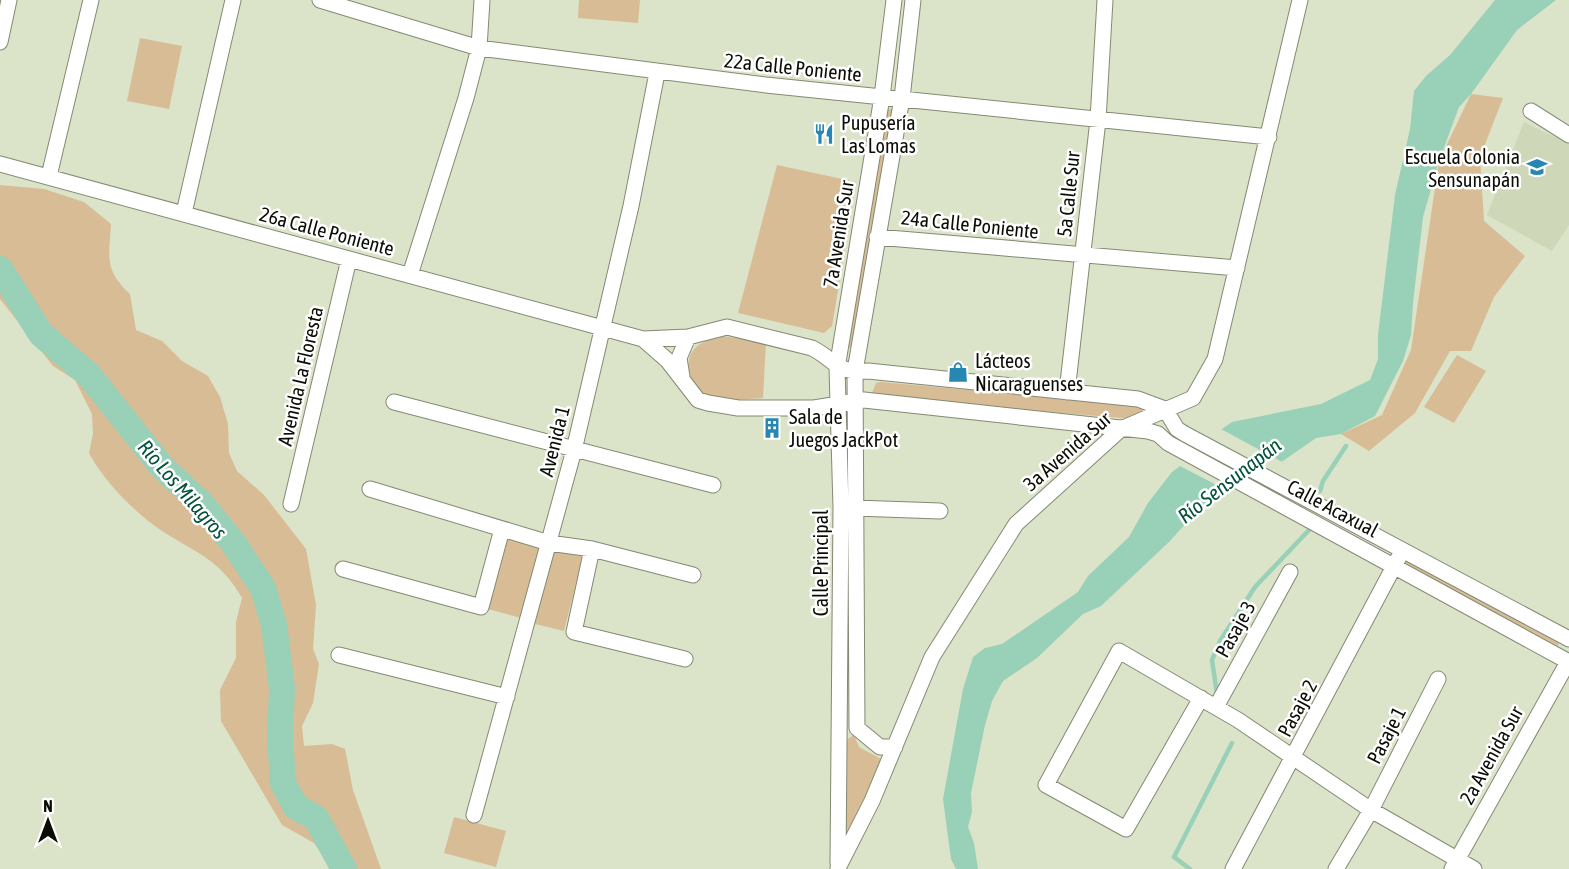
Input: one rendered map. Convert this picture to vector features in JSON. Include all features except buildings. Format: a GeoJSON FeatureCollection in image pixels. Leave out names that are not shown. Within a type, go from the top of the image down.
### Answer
{"type":"FeatureCollection","features":[{"type":"Feature","properties":{"kind":"street"},"geometry":{"type":"LineString","coordinates":[[0,42],[9,0]]}},
{"type":"Feature","properties":{"kind":"street"},"geometry":{"type":"LineString","coordinates":[[50,176],[91,0]]}},
{"type":"Feature","properties":{"kind":"street"},"geometry":{"type":"LineString","coordinates":[[184,213],[233,0]]}},
{"type":"Feature","properties":{"kind":"street","name":"22a Calle Poniente"},"geometry":{"type":"LineString","coordinates":[[320,0],[479,48],[657,73],[1269,137]]}},
{"type":"Feature","properties":{"kind":"street"},"geometry":{"type":"LineString","coordinates":[[410,275],[466,98],[479,48],[482,0]]}},
{"type":"Feature","properties":{"kind":"street","name":"7a Avenida Sur"},"geometry":{"type":"LineString","coordinates":[[839,404],[837,368],[882,97],[894,0]]}},
{"type":"Feature","properties":{"kind":"street","name":"7a Avenida Sur"},"geometry":{"type":"LineString","coordinates":[[856,400],[855,372],[902,98],[913,0]]}},
{"type":"Feature","properties":{"kind":"street","name":"5a Calle Sur"},"geometry":{"type":"LineString","coordinates":[[1067,392],[1098,120],[1105,0]]}},
{"type":"Feature","properties":{"kind":"street","name":"3a Avenida Sur"},"geometry":{"type":"LineString","coordinates":[[838,869],[895,747],[932,657],[1016,524],[1121,429],[1193,398],[1212,367],[1300,0]]}},
{"type":"Feature","properties":{"kind":"street","name":"Avenida 1"},"geometry":{"type":"LineString","coordinates":[[474,815],[574,450],[629,213],[657,73]]}},
{"type":"Feature","properties":{"kind":"street"},"geometry":{"type":"LineString","coordinates":[[1531,111],[1569,135]]}},
{"type":"Feature","properties":{"kind":"street","name":"26a Calle Poniente"},"geometry":{"type":"LineString","coordinates":[[0,164],[643,339],[688,338],[706,330],[734,328],[812,348],[824,354],[837,368],[855,372],[868,371],[1138,399],[1166,409]]}},
{"type":"Feature","properties":{"kind":"street","name":"24a Calle Poniente"},"geometry":{"type":"LineString","coordinates":[[877,237],[1237,268]]}},
{"type":"Feature","properties":{"kind":"street","name":"Avenida La Floresta"},"geometry":{"type":"LineString","coordinates":[[291,504],[349,259]]}},
{"type":"Feature","properties":{"kind":"street"},"geometry":{"type":"LineString","coordinates":[[683,383],[680,358],[688,338]]}},
{"type":"Feature","properties":{"kind":"street","name":"26a Calle Poniente"},"geometry":{"type":"LineString","coordinates":[[643,339],[667,360],[698,400],[720,406],[814,408],[839,404]]}},
{"type":"Feature","properties":{"kind":"street"},"geometry":{"type":"LineString","coordinates":[[839,404],[856,400],[1121,429]]}},
{"type":"Feature","properties":{"kind":"street","name":"Calle Principal"},"geometry":{"type":"LineString","coordinates":[[856,400],[857,728]]}},
{"type":"Feature","properties":{"kind":"street"},"geometry":{"type":"LineString","coordinates":[[394,402],[713,485]]}},
{"type":"Feature","properties":{"kind":"street","name":"Calle Principal"},"geometry":{"type":"LineString","coordinates":[[838,869],[839,404]]}},
{"type":"Feature","properties":{"kind":"street","name":"Calle Acaxual"},"geometry":{"type":"LineString","coordinates":[[1166,409],[1177,429],[1185,434],[1569,639]]}},
{"type":"Feature","properties":{"kind":"street","name":"Calle Acaxual"},"geometry":{"type":"LineString","coordinates":[[1121,429],[1163,439],[1569,662]]}},
{"type":"Feature","properties":{"kind":"street"},"geometry":{"type":"LineString","coordinates":[[370,489],[549,543],[592,549],[693,575]]}},
{"type":"Feature","properties":{"kind":"street"},"geometry":{"type":"LineString","coordinates":[[855,508],[940,511]]}},
{"type":"Feature","properties":{"kind":"street"},"geometry":{"type":"LineString","coordinates":[[343,569],[481,607],[502,529]]}},
{"type":"Feature","properties":{"kind":"street"},"geometry":{"type":"LineString","coordinates":[[592,549],[574,632],[685,659]]}},
{"type":"Feature","properties":{"kind":"street"},"geometry":{"type":"LineString","coordinates":[[1396,566],[1402,550]]}},
{"type":"Feature","properties":{"kind":"street","name":"Pasaje 2"},"geometry":{"type":"LineString","coordinates":[[1233,869],[1396,566]]}},
{"type":"Feature","properties":{"kind":"street","name":"Pasaje 3"},"geometry":{"type":"LineString","coordinates":[[1216,707],[1290,572]]}},
{"type":"Feature","properties":{"kind":"street"},"geometry":{"type":"LineString","coordinates":[[1569,650],[1569,662]]}},
{"type":"Feature","properties":{"kind":"street"},"geometry":{"type":"LineString","coordinates":[[1201,698],[1126,829],[1046,785],[1119,651],[1201,698],[1216,707],[1455,864],[1474,869]]}},
{"type":"Feature","properties":{"kind":"street"},"geometry":{"type":"LineString","coordinates":[[339,655],[507,697]]}},
{"type":"Feature","properties":{"kind":"street","name":"2a Avenida Sur"},"geometry":{"type":"LineString","coordinates":[[1455,864],[1515,753],[1569,662]]}},
{"type":"Feature","properties":{"kind":"street","name":"Pasaje 1"},"geometry":{"type":"LineString","coordinates":[[1336,869],[1371,810],[1438,679]]}},
{"type":"Feature","properties":{"kind":"street"},"geometry":{"type":"LineString","coordinates":[[838,739],[857,728],[880,747],[895,747]]}},
{"type":"Feature","properties":{"kind":"shaded area"},"geometry":{"type":"Polygon","coordinates":[[[579,0],[640,0],[638,23],[578,18],[579,0]]]}},
{"type":"Feature","properties":{"kind":"shaded area"},"geometry":{"type":"Polygon","coordinates":[[[140,38],[182,46],[169,109],[127,101],[140,38]]]}},
{"type":"Feature","properties":{"kind":"shaded area"},"geometry":{"type":"Polygon","coordinates":[[[1471,94],[1503,98],[1480,157],[1484,221],[1525,256],[1494,297],[1471,351],[1450,351],[1415,413],[1369,451],[1341,434],[1382,415],[1411,350],[1439,161],[1471,94]]]}},
{"type":"Feature","properties":{"kind":"shaded area"},"geometry":{"type":"Polygon","coordinates":[[[887,109],[893,109],[852,348],[846,347],[887,109]]]}},
{"type":"Feature","properties":{"kind":"shaded area","name":"Escuela Colonia Sensunapán"},"geometry":{"type":"Polygon","coordinates":[[[1524,122],[1569,144],[1569,225],[1552,251],[1487,215],[1524,122]]]}},
{"type":"Feature","properties":{"kind":"shaded area"},"geometry":{"type":"Polygon","coordinates":[[[777,165],[856,182],[832,326],[824,333],[738,313],[777,165]]]}},
{"type":"Feature","properties":{"kind":"shaded area"},"geometry":{"type":"Polygon","coordinates":[[[0,185],[44,189],[84,202],[111,224],[110,262],[116,278],[130,294],[136,330],[162,341],[182,361],[208,376],[220,397],[228,424],[229,453],[237,471],[264,495],[306,549],[316,605],[313,649],[319,664],[313,703],[302,726],[304,746],[332,744],[345,749],[353,790],[381,869],[332,869],[314,843],[282,825],[221,721],[220,690],[236,658],[236,622],[242,598],[226,575],[217,567],[199,553],[165,533],[132,507],[112,486],[89,453],[93,434],[92,414],[75,380],[53,366],[0,299],[0,185]]]}},
{"type":"Feature","properties":{"kind":"shaded area"},"geometry":{"type":"Polygon","coordinates":[[[722,336],[766,342],[763,398],[739,400],[714,398],[706,396],[694,387],[688,367],[691,353],[707,340],[722,336]]]}},
{"type":"Feature","properties":{"kind":"shaded area"},"geometry":{"type":"Polygon","coordinates":[[[1457,355],[1486,371],[1454,423],[1424,407],[1457,355]]]}},
{"type":"Feature","properties":{"kind":"shaded area"},"geometry":{"type":"Polygon","coordinates":[[[876,383],[1135,405],[1143,410],[1143,414],[1135,419],[880,398],[872,393],[876,383]]]}},
{"type":"Feature","properties":{"kind":"shaded area"},"geometry":{"type":"Polygon","coordinates":[[[502,529],[541,540],[521,618],[481,607],[502,529]]]}},
{"type":"Feature","properties":{"kind":"shaded area"},"geometry":{"type":"Polygon","coordinates":[[[549,543],[585,548],[564,631],[527,622],[549,543]]]}},
{"type":"Feature","properties":{"kind":"shaded area"},"geometry":{"type":"Polygon","coordinates":[[[1406,560],[1559,642],[1558,646],[1408,566],[1406,560]]]}},
{"type":"Feature","properties":{"kind":"shaded area"},"geometry":{"type":"Polygon","coordinates":[[[854,735],[859,747],[881,759],[854,830],[848,832],[844,829],[842,743],[854,735]]]}},
{"type":"Feature","properties":{"kind":"shaded area"},"geometry":{"type":"Polygon","coordinates":[[[454,817],[506,831],[496,867],[444,853],[454,817]]]}},
{"type":"Feature","properties":{"kind":"water","name":"Río Sensunapán"},"geometry":{"type":"Polygon","coordinates":[[[1495,0],[1556,0],[1517,30],[1459,107],[1439,161],[1423,217],[1411,335],[1403,361],[1375,416],[1341,434],[1316,438],[1280,463],[1198,510],[1169,542],[1101,606],[1083,614],[1037,658],[1003,681],[992,701],[985,725],[971,793],[972,812],[968,827],[974,843],[978,869],[956,869],[951,859],[943,799],[963,689],[973,657],[985,648],[1002,644],[1078,592],[1088,576],[1129,537],[1148,503],[1172,472],[1221,436],[1222,429],[1232,422],[1321,404],[1370,380],[1378,359],[1378,335],[1395,195],[1410,129],[1414,91],[1426,76],[1450,55],[1495,0]]]}},
{"type":"Feature","properties":{"kind":"pier"},"geometry":{"type":"Polygon","coordinates":[[[1219,428],[1284,463],[1234,494],[1178,465],[1219,434],[1219,428]]]}},
{"type":"Feature","properties":{"kind":"waterway","name":"Río Los Milagros"},"geometry":{"type":"LineString","coordinates":[[0,269],[41,334],[89,375],[162,467],[202,504],[234,544],[263,588],[274,625],[282,688],[280,737],[283,783],[296,807],[316,818],[344,869]]}},
{"type":"Feature","properties":{"kind":"waterway"},"geometry":{"type":"LineString","coordinates":[[1320,491],[1323,481],[1346,446]]}},
{"type":"Feature","properties":{"kind":"waterway"},"geometry":{"type":"LineString","coordinates":[[1217,694],[1212,660],[1220,641],[1255,587],[1309,530]]}},
{"type":"Feature","properties":{"kind":"waterway"},"geometry":{"type":"LineString","coordinates":[[1190,869],[1174,857],[1232,743]]}},
{"type":"Feature","properties":{"kind":"place","name":"Pupusería Las Lomas"},"geometry":{"type":"Point","coordinates":[824,134]}},
{"type":"Feature","properties":{"kind":"place","name":"Escuela Colonia Sensunapán"},"geometry":{"type":"Point","coordinates":[1537,167]}},
{"type":"Feature","properties":{"kind":"place","name":"Lácteos Nicaraguenses"},"geometry":{"type":"Point","coordinates":[958,372]}},
{"type":"Feature","properties":{"kind":"place","name":"Sala de Juegos JackPot"},"geometry":{"type":"Point","coordinates":[772,428]}}]}
